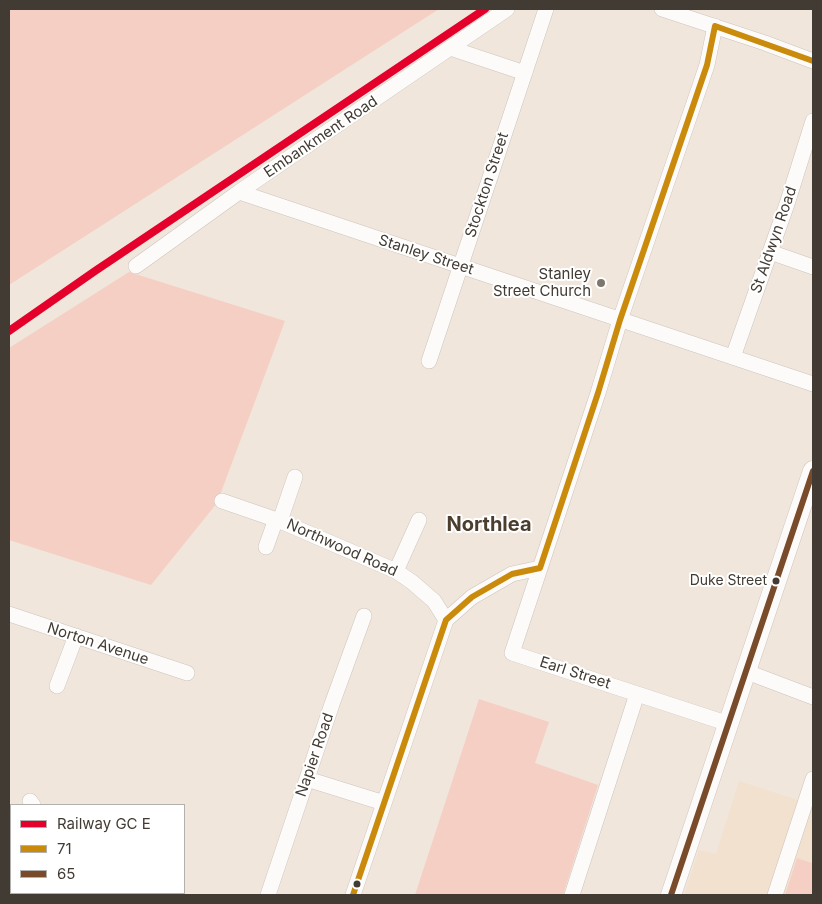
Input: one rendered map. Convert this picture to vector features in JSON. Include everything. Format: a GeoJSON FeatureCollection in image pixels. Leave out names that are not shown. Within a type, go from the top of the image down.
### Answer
{"type":"FeatureCollection","features":[{"type":"Feature","properties":{"kind":"main road"},"geometry":{"type":"LineString","coordinates":[[671,895],[813,471]]}},
{"type":"Feature","properties":{"kind":"street","name":"Embankment Road"},"geometry":{"type":"LineString","coordinates":[[136,266],[239,192],[507,9]]}},
{"type":"Feature","properties":{"kind":"street","name":"Stockton Street"},"geometry":{"type":"LineString","coordinates":[[429,361],[546,9]]}},
{"type":"Feature","properties":{"kind":"street"},"geometry":{"type":"LineString","coordinates":[[662,9],[716,26],[813,61]]}},
{"type":"Feature","properties":{"kind":"street"},"geometry":{"type":"LineString","coordinates":[[353,895],[446,620],[472,597],[512,574],[540,568],[620,320],[707,65],[716,26]]}},
{"type":"Feature","properties":{"kind":"street"},"geometry":{"type":"LineString","coordinates":[[450,48],[525,73]]}},
{"type":"Feature","properties":{"kind":"street","name":"St Aldwyn Road"},"geometry":{"type":"LineString","coordinates":[[733,357],[813,121]]}},
{"type":"Feature","properties":{"kind":"street","name":"Stanley Street"},"geometry":{"type":"LineString","coordinates":[[239,192],[813,384]]}},
{"type":"Feature","properties":{"kind":"street"},"geometry":{"type":"LineString","coordinates":[[770,252],[813,266]]}},
{"type":"Feature","properties":{"kind":"street"},"geometry":{"type":"LineString","coordinates":[[266,547],[295,477]]}},
{"type":"Feature","properties":{"kind":"street","name":"Northwood Road"},"geometry":{"type":"LineString","coordinates":[[222,501],[278,520],[396,571],[434,601],[446,620]]}},
{"type":"Feature","properties":{"kind":"street"},"geometry":{"type":"LineString","coordinates":[[396,571],[419,520]]}},
{"type":"Feature","properties":{"kind":"street","name":"Earl Street"},"geometry":{"type":"LineString","coordinates":[[540,568],[512,652],[729,724]]}},
{"type":"Feature","properties":{"kind":"street","name":"Norton Avenue"},"geometry":{"type":"LineString","coordinates":[[9,614],[187,673]]}},
{"type":"Feature","properties":{"kind":"street","name":"Napier Road"},"geometry":{"type":"LineString","coordinates":[[268,895],[364,616]]}},
{"type":"Feature","properties":{"kind":"street"},"geometry":{"type":"LineString","coordinates":[[57,686],[76,636]]}},
{"type":"Feature","properties":{"kind":"street"},"geometry":{"type":"LineString","coordinates":[[747,672],[813,697]]}},
{"type":"Feature","properties":{"kind":"street"},"geometry":{"type":"LineString","coordinates":[[572,895],[637,694]]}},
{"type":"Feature","properties":{"kind":"street"},"geometry":{"type":"LineString","coordinates":[[307,779],[384,803]]}},
{"type":"Feature","properties":{"kind":"street"},"geometry":{"type":"LineString","coordinates":[[775,895],[813,779]]}},
{"type":"Feature","properties":{"kind":"shaded area"},"geometry":{"type":"Polygon","coordinates":[[[9,9],[439,9],[9,285],[9,9]]]}},
{"type":"Feature","properties":{"kind":"shaded area"},"geometry":{"type":"Polygon","coordinates":[[[129,272],[285,321],[217,503],[151,585],[9,540],[9,348],[129,272]]]}},
{"type":"Feature","properties":{"kind":"shaded area"},"geometry":{"type":"Polygon","coordinates":[[[479,699],[549,722],[535,763],[598,785],[563,895],[415,895],[479,699]]]}},
{"type":"Feature","properties":{"kind":"shaded area"},"geometry":{"type":"Polygon","coordinates":[[[739,781],[813,805],[812,863],[797,858],[785,895],[684,895],[699,850],[716,854],[739,781]]]}},
{"type":"Feature","properties":{"kind":"shaded area"},"geometry":{"type":"Polygon","coordinates":[[[797,858],[812,863],[813,860],[813,895],[785,895],[797,858]]]}},
{"type":"Feature","properties":{"kind":"transit line"},"geometry":{"type":"LineString","coordinates":[[9,331],[95,271],[485,9]]}},
{"type":"Feature","properties":{"kind":"transit line","name":"71"},"geometry":{"type":"LineString","coordinates":[[353,895],[446,620],[472,597],[512,574],[540,568],[620,320],[707,65],[715,26],[813,61]]}},
{"type":"Feature","properties":{"kind":"transit line","name":"65"},"geometry":{"type":"LineString","coordinates":[[671,895],[813,471]]}},
{"type":"Feature","properties":{"kind":"place","name":"Stanley Street Church"},"geometry":{"type":"Point","coordinates":[601,283]}},
{"type":"Feature","properties":{"kind":"place","name":"Duke Street"},"geometry":{"type":"Point","coordinates":[776,581]}},
{"type":"Feature","properties":{"kind":"district","name":"Northlea"},"geometry":{"type":"Point","coordinates":[489,525]}}]}
